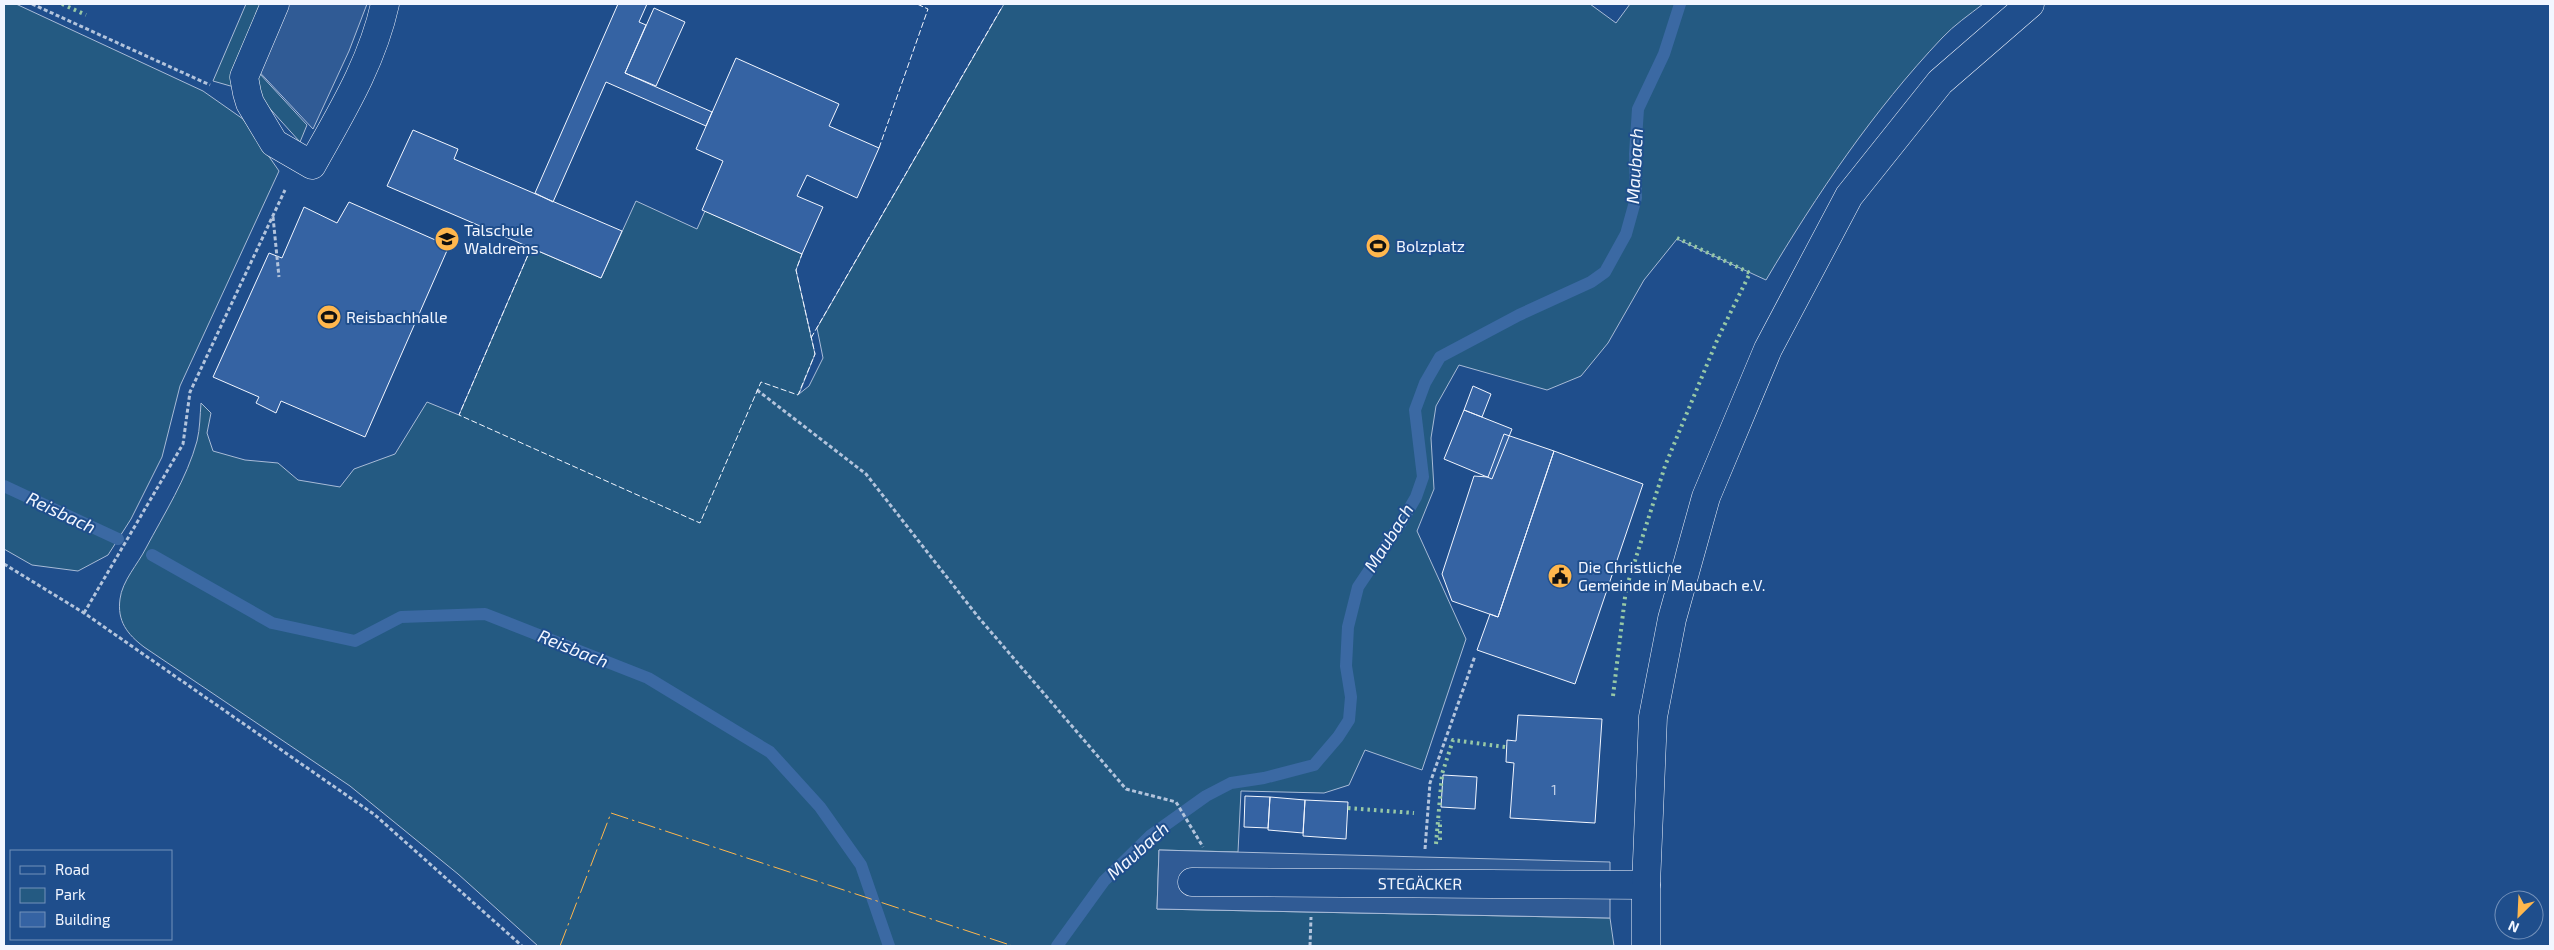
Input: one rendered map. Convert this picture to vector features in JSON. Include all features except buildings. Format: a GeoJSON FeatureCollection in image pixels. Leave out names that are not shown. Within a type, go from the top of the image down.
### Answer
{"type":"FeatureCollection","features":[{"type":"Feature","properties":{"kind":"main road"},"geometry":{"type":"LineString","coordinates":[[275,4],[244,77],[250,103],[274,143],[312,165],[365,66],[378,35],[385,4]]}},
{"type":"Feature","properties":{"kind":"main road"},"geometry":{"type":"LineString","coordinates":[[1646,946],[1646,885],[1653,717],[1672,619],[1706,496],[1768,349],[1849,196],[1940,82],[2030,4]]}},
{"type":"Feature","properties":{"kind":"main road","name":"STEGÄCKER"},"geometry":{"type":"LineString","coordinates":[[1192,882],[1646,885]]}},
{"type":"Feature","properties":{"kind":"path"},"geometry":{"type":"LineString","coordinates":[[32,4],[250,103]]}},
{"type":"Feature","properties":{"kind":"path"},"geometry":{"type":"LineString","coordinates":[[84,614],[183,444],[190,392],[287,187],[312,165]]}},
{"type":"Feature","properties":{"kind":"path"},"geometry":{"type":"LineString","coordinates":[[273,217],[279,277]]}},
{"type":"Feature","properties":{"kind":"path"},"geometry":{"type":"LineString","coordinates":[[758,390],[866,474],[979,618],[1126,790],[1176,802],[1189,821]]}},
{"type":"Feature","properties":{"kind":"path"},"geometry":{"type":"LineString","coordinates":[[4,564],[84,614],[375,815],[522,946]]}},
{"type":"Feature","properties":{"kind":"path"},"geometry":{"type":"LineString","coordinates":[[1424,883],[1430,783],[1475,656]]}},
{"type":"Feature","properties":{"kind":"green space"},"geometry":{"type":"Polygon","coordinates":[[[4,4],[16,4],[203,91],[243,119],[279,171],[180,386],[162,457],[131,519],[108,555],[78,571],[32,565],[4,549],[4,4]]]}},
{"type":"Feature","properties":{"kind":"green space"},"geometry":{"type":"Polygon","coordinates":[[[246,4],[269,4],[234,87],[213,81],[246,4]]]}},
{"type":"Feature","properties":{"kind":"green space"},"geometry":{"type":"Polygon","coordinates":[[[1004,4],[1590,4],[1616,23],[1630,4],[1983,4],[1947,33],[1869,124],[1805,216],[1766,280],[1677,239],[1644,280],[1608,343],[1581,376],[1547,390],[1459,365],[1436,406],[1431,438],[1434,489],[1417,531],[1466,639],[1422,770],[1365,750],[1349,785],[1324,793],[1241,791],[1238,852],[1159,850],[1157,909],[1610,918],[1614,946],[538,946],[458,874],[350,786],[144,647],[124,626],[119,607],[121,592],[167,509],[193,455],[198,436],[201,403],[211,413],[207,433],[213,451],[245,460],[278,463],[298,480],[340,487],[354,469],[395,454],[427,402],[459,415],[531,248],[601,278],[636,201],[697,229],[705,211],[802,254],[796,270],[815,354],[799,394],[809,386],[823,358],[817,328],[1004,4]]]}},
{"type":"Feature","properties":{"kind":"green space"},"geometry":{"type":"Polygon","coordinates":[[[259,73],[307,125],[300,142],[253,90],[259,73]]]}},
{"type":"Feature","properties":{"kind":"shaded area"},"geometry":{"type":"Polygon","coordinates":[[[275,4],[367,4],[349,51],[313,129],[251,63],[275,4]]]}},
{"type":"Feature","properties":{"kind":"shaded area"},"geometry":{"type":"Polygon","coordinates":[[[1159,850],[1610,862],[1610,918],[1157,909],[1159,850]]]}},
{"type":"Feature","properties":{"kind":"waterway","name":"Maubach"},"geometry":{"type":"LineString","coordinates":[[1057,946],[1104,881],[1150,836],[1206,796],[1231,783],[1264,778],[1314,765],[1338,737],[1349,720],[1351,697],[1346,666],[1348,627],[1358,587],[1401,523],[1416,497],[1423,477],[1415,410],[1425,383],[1440,357],[1519,315],[1591,282],[1605,272],[1626,234],[1636,198],[1635,154],[1638,109],[1664,54],[1680,4]]}},
{"type":"Feature","properties":{"kind":"waterway","name":"Reisbach"},"geometry":{"type":"LineString","coordinates":[[4,486],[118,539]]}},
{"type":"Feature","properties":{"kind":"waterway","name":"Reisbach"},"geometry":{"type":"LineString","coordinates":[[152,555],[272,623],[355,641],[401,617],[485,614],[648,678],[770,752],[820,807],[861,865],[889,946]]}},
{"type":"Feature","properties":{"kind":"hedge"},"geometry":{"type":"LineString","coordinates":[[62,4],[86,15]]}},
{"type":"Feature","properties":{"kind":"hedge"},"geometry":{"type":"LineString","coordinates":[[1613,696],[1626,589],[1665,466],[1718,338],[1750,273],[1677,238]]}},
{"type":"Feature","properties":{"kind":"hedge"},"geometry":{"type":"LineString","coordinates":[[1436,844],[1442,774],[1453,740],[1505,747]]}},
{"type":"Feature","properties":{"kind":"hedge"},"geometry":{"type":"LineString","coordinates":[[1348,808],[1414,813]]}},
{"type":"Feature","properties":{"kind":"hedge"},"geometry":{"type":"LineString","coordinates":[[1440,820],[1440,840]]}},
{"type":"Feature","properties":{"kind":"fence"},"geometry":{"type":"LineString","coordinates":[[879,148],[928,9],[917,4]]}},
{"type":"Feature","properties":{"kind":"fence"},"geometry":{"type":"LineString","coordinates":[[811,338],[1002,7]]}},
{"type":"Feature","properties":{"kind":"fence"},"geometry":{"type":"LineString","coordinates":[[531,248],[459,415],[700,523],[761,382],[798,395],[815,354],[796,270],[802,254]]}},
{"type":"Feature","properties":{"kind":"power"},"geometry":{"type":"LineString","coordinates":[[560,946],[611,813],[1013,946]]}},
{"type":"Feature","properties":{"kind":"place","name":"Talschule Waldrems"},"geometry":{"type":"Point","coordinates":[447,239]}},
{"type":"Feature","properties":{"kind":"place","name":"Bolzplatz"},"geometry":{"type":"Point","coordinates":[1378,246]}},
{"type":"Feature","properties":{"kind":"place","name":"Reisbachhalle"},"geometry":{"type":"Point","coordinates":[329,317]}},
{"type":"Feature","properties":{"kind":"place","name":"Die Christliche Gemeinde in Maubach e.V."},"geometry":{"type":"Point","coordinates":[1560,576]}}]}
